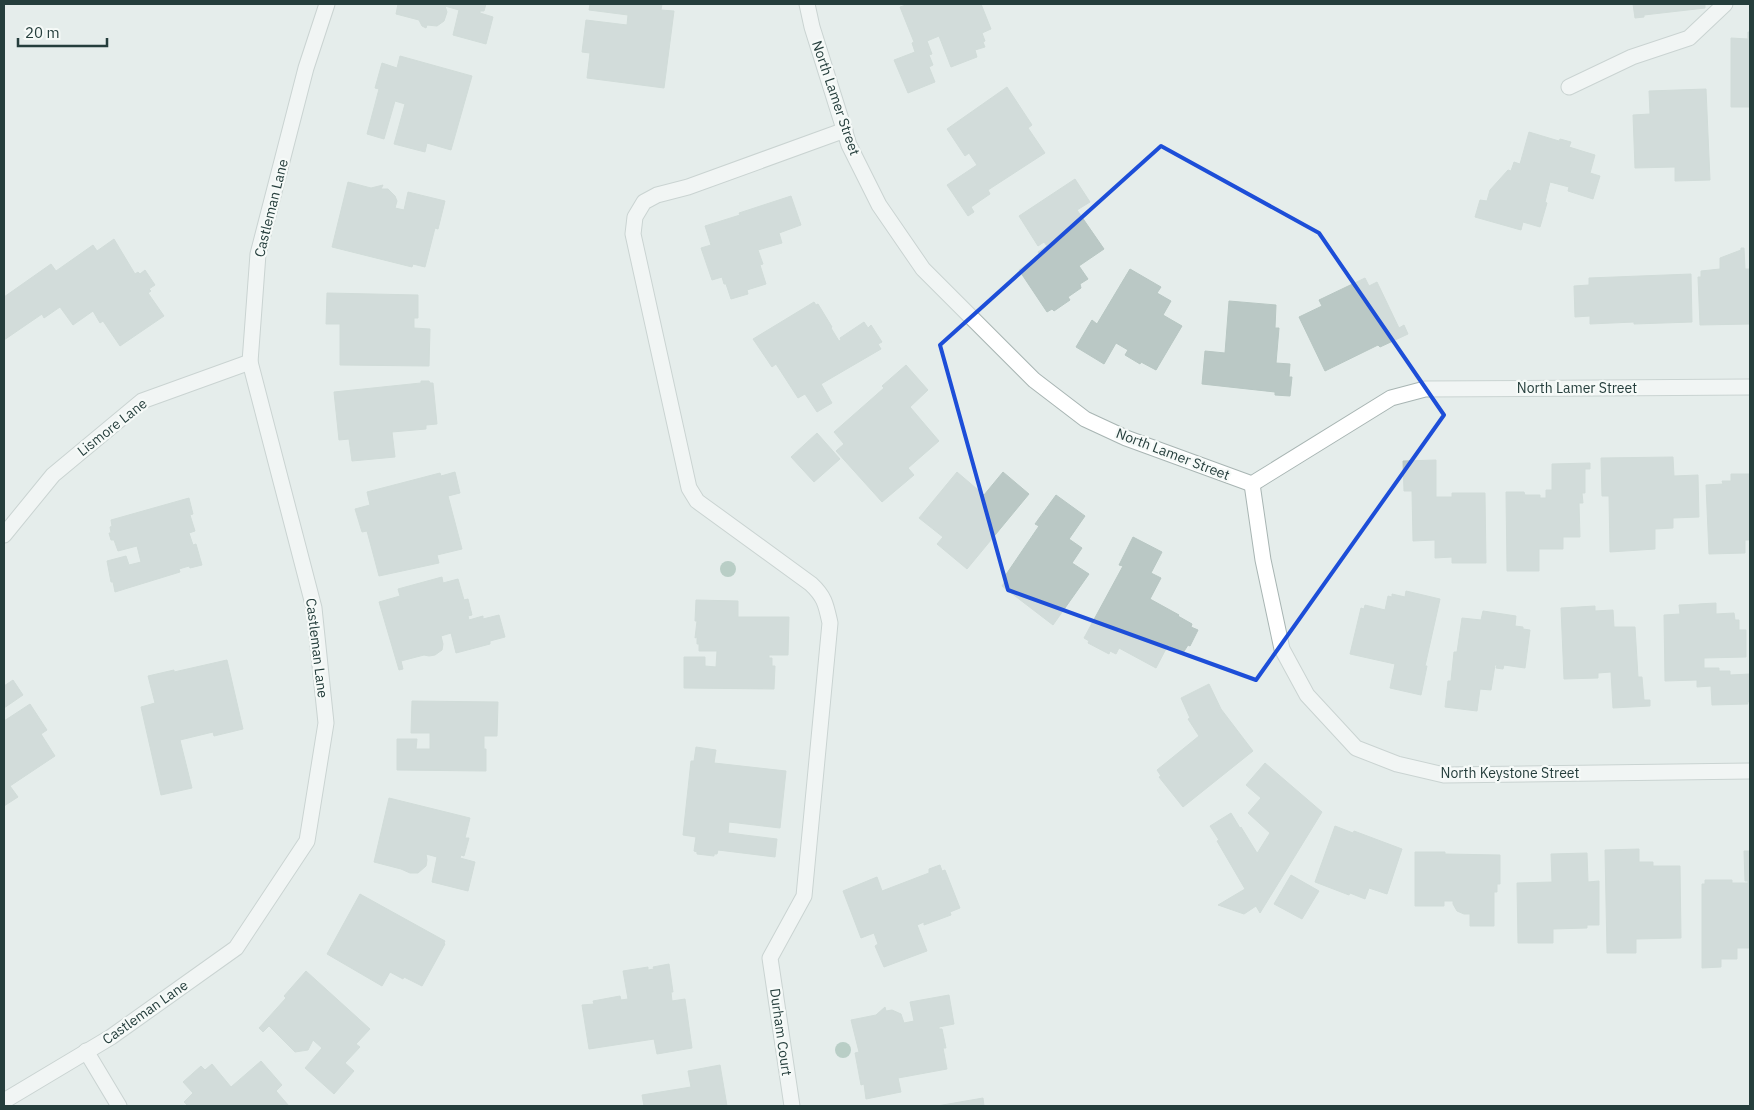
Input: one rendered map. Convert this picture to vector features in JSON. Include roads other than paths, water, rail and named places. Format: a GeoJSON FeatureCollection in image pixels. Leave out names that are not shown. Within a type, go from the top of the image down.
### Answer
{"type":"FeatureCollection","features":[{"type":"Feature","properties":{"kind":"street","name":"Castleman Lane"},"geometry":{"type":"LineString","coordinates":[[4,1102],[86,1051],[111,1038],[236,948],[307,841],[326,723],[314,608],[250,362],[258,254],[306,68],[327,4]]}},
{"type":"Feature","properties":{"kind":"street","name":"North Lamer Street"},"geometry":{"type":"LineString","coordinates":[[808,4],[812,27],[850,145],[879,205],[923,269],[1034,380],[1085,419],[1126,438],[1252,484],[1391,398],[1425,389],[1750,387]]}},
{"type":"Feature","properties":{"kind":"street"},"geometry":{"type":"LineString","coordinates":[[1569,87],[1632,57],[1689,38],[1725,4]]}},
{"type":"Feature","properties":{"kind":"street","name":"Durham Court"},"geometry":{"type":"LineString","coordinates":[[792,1106],[770,958],[804,896],[830,623],[829,616],[821,593],[698,501],[689,488],[633,234],[635,217],[644,202],[658,195],[688,187],[845,130]]}},
{"type":"Feature","properties":{"kind":"street","name":"Lismore Lane"},"geometry":{"type":"LineString","coordinates":[[4,536],[53,475],[142,401],[250,362]]}},
{"type":"Feature","properties":{"kind":"street","name":"North Keystone Street"},"geometry":{"type":"LineString","coordinates":[[1252,484],[1263,560],[1282,649],[1307,695],[1356,748],[1397,764],[1444,775],[1750,771]]}},
{"type":"Feature","properties":{"kind":"street"},"geometry":{"type":"LineString","coordinates":[[86,1051],[119,1106]]}}]}
